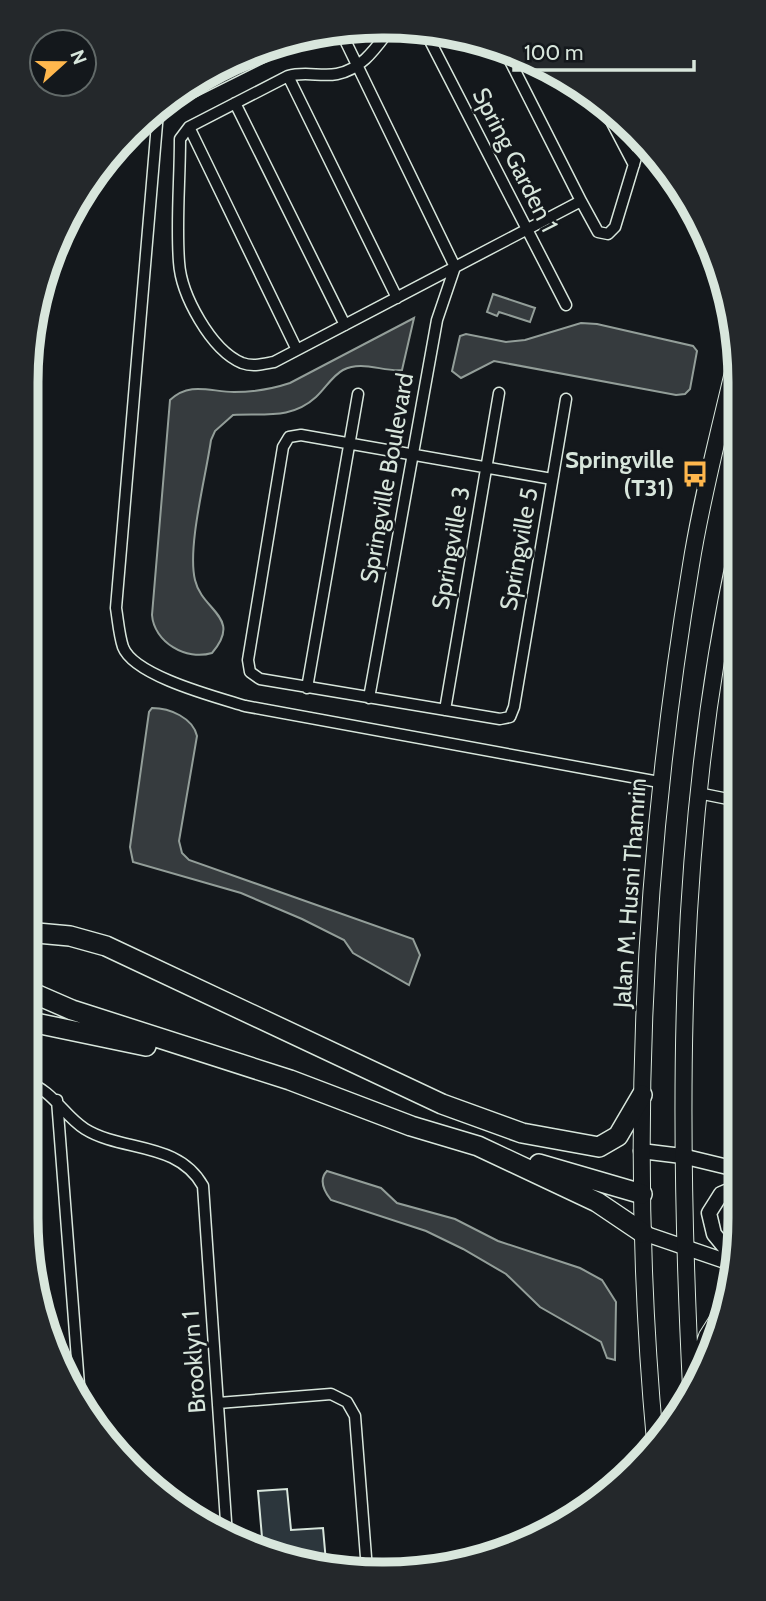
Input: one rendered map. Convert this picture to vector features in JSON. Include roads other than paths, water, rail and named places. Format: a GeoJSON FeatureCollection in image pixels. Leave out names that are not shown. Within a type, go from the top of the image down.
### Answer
{"type":"FeatureCollection","features":[{"type":"Feature","properties":{"kind":"highway"},"geometry":{"type":"LineString","coordinates":[[38,933],[71,936],[106,946],[467,1114],[522,1133],[599,1147],[612,1141],[642,1095]]}},
{"type":"Feature","properties":{"kind":"highway"},"geometry":{"type":"LineString","coordinates":[[38,995],[72,1010],[290,1080],[411,1126],[642,1194]]}},
{"type":"Feature","properties":{"kind":"highway"},"geometry":{"type":"LineString","coordinates":[[38,1024],[290,1080]]}},
{"type":"Feature","properties":{"kind":"highway"},"geometry":{"type":"LineString","coordinates":[[478,1146],[597,1202],[643,1233]]}},
{"type":"Feature","properties":{"kind":"main road","name":"Jalan M. Husni Thamrin"},"geometry":{"type":"LineString","coordinates":[[654,1430],[641,1151],[649,904],[659,782],[691,562],[728,396]]}},
{"type":"Feature","properties":{"kind":"main road"},"geometry":{"type":"LineString","coordinates":[[690,1373],[682,1156],[688,934],[698,793],[728,605]]}},
{"type":"Feature","properties":{"kind":"street"},"geometry":{"type":"LineString","coordinates":[[383,38],[357,66],[337,74],[298,73],[288,76],[189,127],[180,139],[179,263],[184,289],[216,344],[242,363],[257,366],[274,362],[581,201]]}},
{"type":"Feature","properties":{"kind":"street"},"geometry":{"type":"LineString","coordinates":[[345,40],[455,267]]}},
{"type":"Feature","properties":{"kind":"street","name":"Spring Garden 1"},"geometry":{"type":"LineString","coordinates":[[430,41],[566,305]]}},
{"type":"Feature","properties":{"kind":"street"},"geometry":{"type":"LineString","coordinates":[[511,64],[598,232],[608,234],[615,227],[638,151]]}},
{"type":"Feature","properties":{"kind":"street"},"geometry":{"type":"LineString","coordinates":[[288,76],[397,298]]}},
{"type":"Feature","properties":{"kind":"street"},"geometry":{"type":"LineString","coordinates":[[235,103],[345,325]]}},
{"type":"Feature","properties":{"kind":"street"},"geometry":{"type":"LineString","coordinates":[[157,123],[116,608],[123,649],[147,670],[191,690],[245,706],[659,782]]}},
{"type":"Feature","properties":{"kind":"street"},"geometry":{"type":"LineString","coordinates":[[189,127],[297,350]]}},
{"type":"Feature","properties":{"kind":"street"},"geometry":{"type":"LineString","coordinates":[[615,129],[634,164]]}},
{"type":"Feature","properties":{"kind":"street","name":"Springville Boulevard"},"geometry":{"type":"LineString","coordinates":[[369,698],[437,320],[455,267]]}},
{"type":"Feature","properties":{"kind":"street","name":"Springville 3"},"geometry":{"type":"LineString","coordinates":[[445,710],[499,393]]}},
{"type":"Feature","properties":{"kind":"street"},"geometry":{"type":"LineString","coordinates":[[307,688],[358,394]]}},
{"type":"Feature","properties":{"kind":"street","name":"Springville 5"},"geometry":{"type":"LineString","coordinates":[[445,710],[500,719],[510,717],[514,707],[566,399]]}},
{"type":"Feature","properties":{"kind":"street"},"geometry":{"type":"LineString","coordinates":[[445,710],[260,679],[250,672],[248,660],[283,447],[289,437],[301,435],[552,480]]}},
{"type":"Feature","properties":{"kind":"street"},"geometry":{"type":"LineString","coordinates":[[698,793],[728,799]]}},
{"type":"Feature","properties":{"kind":"street"},"geometry":{"type":"LineString","coordinates":[[38,1089],[57,1100],[78,1378]]}},
{"type":"Feature","properties":{"kind":"street","name":"Brooklyn 1"},"geometry":{"type":"LineString","coordinates":[[57,1100],[85,1129],[182,1161],[195,1172],[203,1186],[227,1525]]}},
{"type":"Feature","properties":{"kind":"street"},"geometry":{"type":"LineString","coordinates":[[641,1151],[682,1156],[728,1167]]}},
{"type":"Feature","properties":{"kind":"street"},"geometry":{"type":"LineString","coordinates":[[726,1249],[714,1234],[709,1213],[716,1198],[728,1192]]}},
{"type":"Feature","properties":{"kind":"street"},"geometry":{"type":"LineString","coordinates":[[643,1233],[684,1249],[725,1260]]}},
{"type":"Feature","properties":{"kind":"street"},"geometry":{"type":"LineString","coordinates":[[218,1403],[331,1394],[347,1402],[355,1416],[365,1562]]}},
{"type":"Feature","properties":{"kind":"place","name":"Springville (T31)"},"geometry":{"type":"Point","coordinates":[695,474]}}]}
